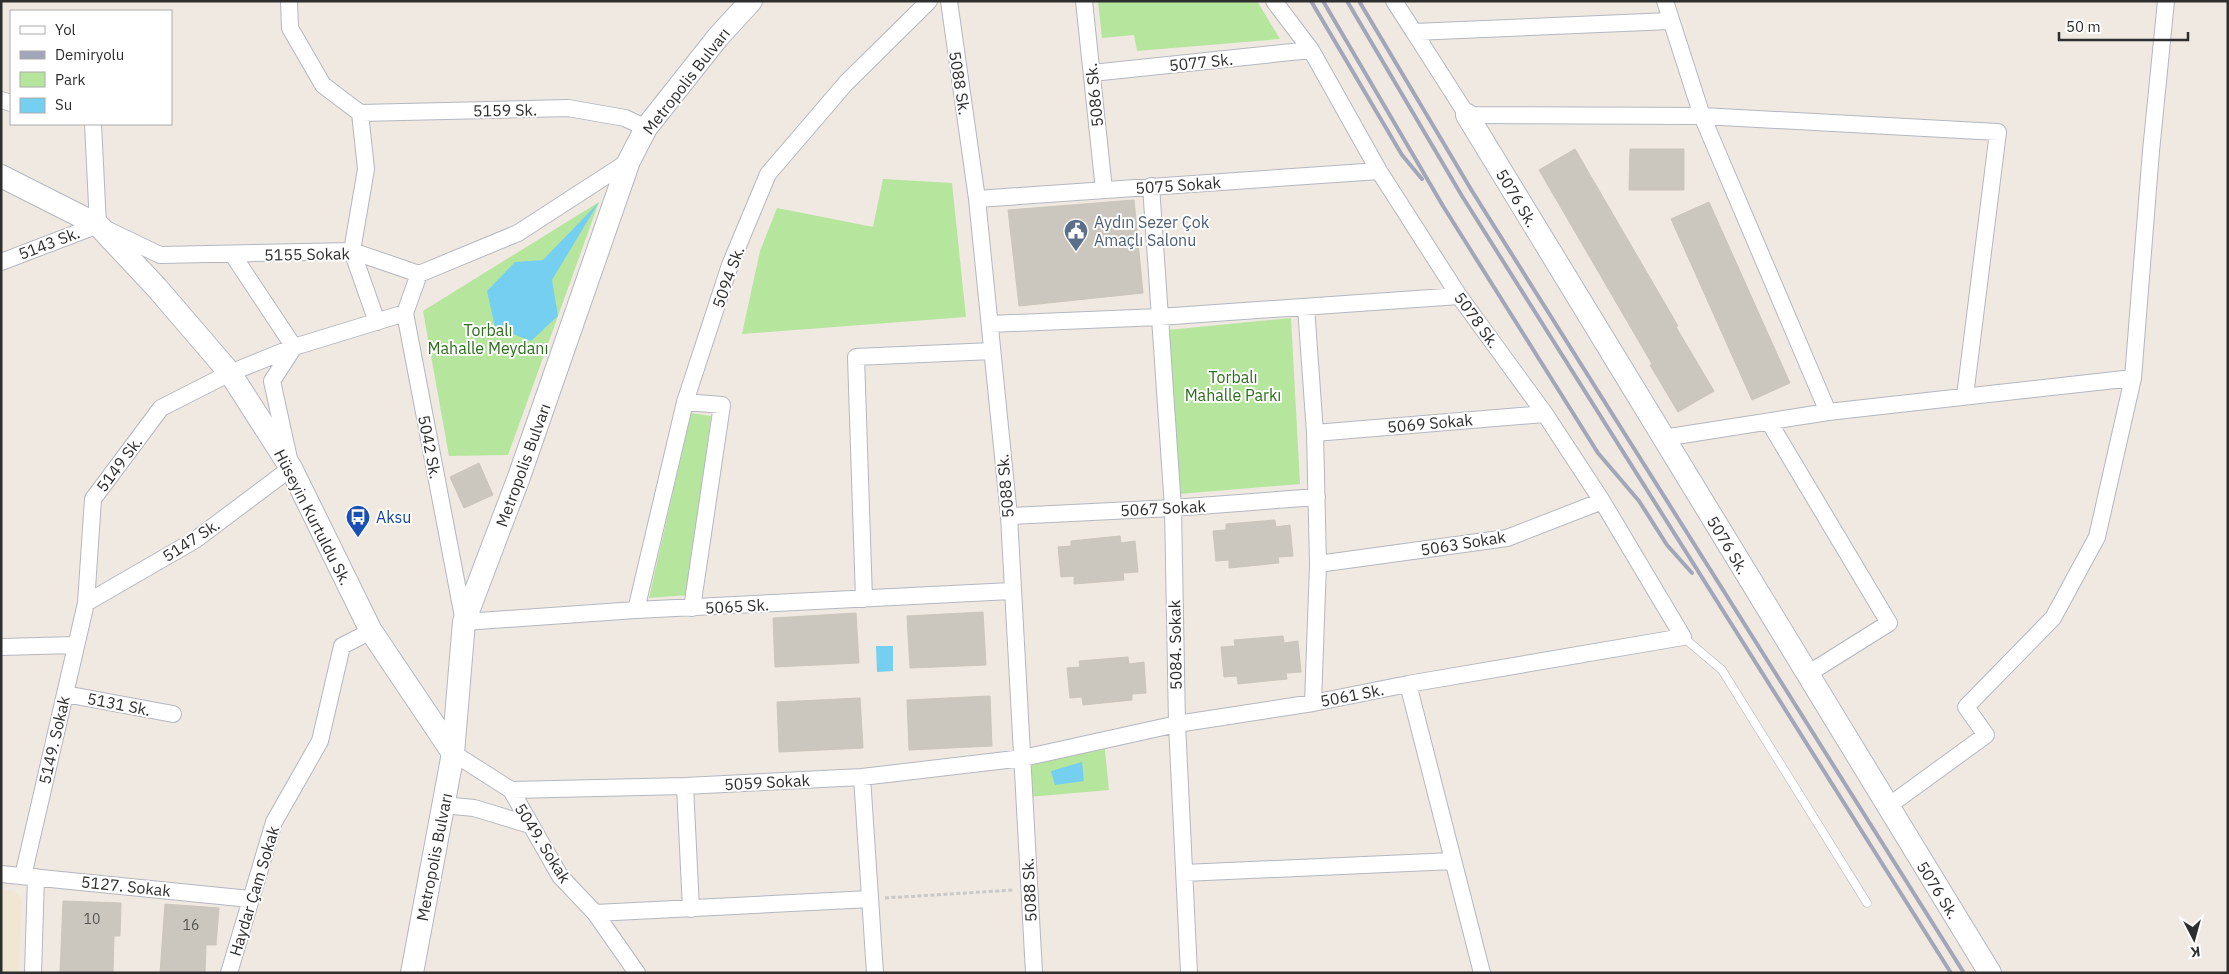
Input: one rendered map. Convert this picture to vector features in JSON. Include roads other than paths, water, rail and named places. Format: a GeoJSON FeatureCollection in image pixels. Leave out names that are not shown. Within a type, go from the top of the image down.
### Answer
{"type":"FeatureCollection","features":[{"type":"Feature","properties":{"kind":"street"},"geometry":{"type":"LineString","coordinates":[[289,1],[290,28],[323,85],[360,113],[366,169],[352,251],[377,322]]}},
{"type":"Feature","properties":{"kind":"street","name":"Metropolis Bulvarı"},"geometry":{"type":"LineString","coordinates":[[412,973],[453,753],[464,622],[519,478],[629,161],[646,128],[718,37],[751,1]]}},
{"type":"Feature","properties":{"kind":"street","name":"5094 Sk."},"geometry":{"type":"LineString","coordinates":[[636,610],[685,402],[730,265],[768,174],[846,83],[929,1]]}},
{"type":"Feature","properties":{"kind":"street","name":"5088 Sk."},"geometry":{"type":"LineString","coordinates":[[949,1],[977,199],[1009,516],[1011,591],[1019,678],[1034,973]]}},
{"type":"Feature","properties":{"kind":"street","name":"5086 Sk."},"geometry":{"type":"LineString","coordinates":[[1084,1],[1104,190]]}},
{"type":"Feature","properties":{"kind":"street","name":"5078 Sk."},"geometry":{"type":"LineString","coordinates":[[1274,1],[1311,50],[1379,170],[1459,296],[1545,414],[1602,501],[1683,637]]}},
{"type":"Feature","properties":{"kind":"street"},"geometry":{"type":"LineString","coordinates":[[1394,1],[1467,115],[1702,116],[1998,132],[1965,396]]}},
{"type":"Feature","properties":{"kind":"street"},"geometry":{"type":"LineString","coordinates":[[1665,1],[1702,116],[1828,412]]}},
{"type":"Feature","properties":{"kind":"street"},"geometry":{"type":"LineString","coordinates":[[1887,807],[1986,735],[1966,707],[2053,618],[2097,537],[2134,378],[2151,151],[2166,1]]}},
{"type":"Feature","properties":{"kind":"street"},"geometry":{"type":"LineString","coordinates":[[1414,32],[1670,21]]}},
{"type":"Feature","properties":{"kind":"street","name":"5077 Sk."},"geometry":{"type":"LineString","coordinates":[[1092,73],[1311,50]]}},
{"type":"Feature","properties":{"kind":"street","name":"5159 Sk."},"geometry":{"type":"LineString","coordinates":[[360,113],[568,108],[625,118],[646,128]]}},
{"type":"Feature","properties":{"kind":"street","name":"5076 Sk."},"geometry":{"type":"LineString","coordinates":[[1467,115],[1806,675],[1990,973]]}},
{"type":"Feature","properties":{"kind":"street"},"geometry":{"type":"LineString","coordinates":[[93,125],[98,225]]}},
{"type":"Feature","properties":{"kind":"street"},"geometry":{"type":"LineString","coordinates":[[404,312],[419,274],[518,233],[629,161]]}},
{"type":"Feature","properties":{"kind":"street","name":"5075 Sokak"},"geometry":{"type":"LineString","coordinates":[[977,199],[1379,170]]}},
{"type":"Feature","properties":{"kind":"street","name":"5155 Sokak"},"geometry":{"type":"LineString","coordinates":[[1,176],[160,255],[233,255],[352,251],[419,274]]}},
{"type":"Feature","properties":{"kind":"street","name":"5084. Sokak"},"geometry":{"type":"LineString","coordinates":[[1152,186],[1159,317],[1173,508],[1177,724],[1189,973]]}},
{"type":"Feature","properties":{"kind":"street","name":"5143 Sk."},"geometry":{"type":"LineString","coordinates":[[1,262],[98,225]]}},
{"type":"Feature","properties":{"kind":"street","name":"Hüseyin Kurtuldu Sk."},"geometry":{"type":"LineString","coordinates":[[98,225],[157,288],[230,373],[291,468],[372,631],[453,753]]}},
{"type":"Feature","properties":{"kind":"street"},"geometry":{"type":"LineString","coordinates":[[233,255],[294,347],[272,381],[291,468]]}},
{"type":"Feature","properties":{"kind":"street"},"geometry":{"type":"LineString","coordinates":[[990,324],[1159,317],[1459,296]]}},
{"type":"Feature","properties":{"kind":"street"},"geometry":{"type":"LineString","coordinates":[[1306,307],[1315,433],[1317,497],[1318,564],[1313,703]]}},
{"type":"Feature","properties":{"kind":"street","name":"5042 Sk."},"geometry":{"type":"LineString","coordinates":[[404,312],[464,622]]}},
{"type":"Feature","properties":{"kind":"street","name":"5149 Sk."},"geometry":{"type":"LineString","coordinates":[[86,603],[93,499],[161,408],[230,373],[294,347],[404,312]]}},
{"type":"Feature","properties":{"kind":"street"},"geometry":{"type":"LineString","coordinates":[[864,599],[856,357],[992,351]]}},
{"type":"Feature","properties":{"kind":"street"},"geometry":{"type":"LineString","coordinates":[[1663,438],[1828,412],[2134,378]]}},
{"type":"Feature","properties":{"kind":"street"},"geometry":{"type":"LineString","coordinates":[[685,402],[722,405],[692,608]]}},
{"type":"Feature","properties":{"kind":"street","name":"5069 Sokak"},"geometry":{"type":"LineString","coordinates":[[1315,433],[1545,414]]}},
{"type":"Feature","properties":{"kind":"street"},"geometry":{"type":"LineString","coordinates":[[1769,422],[1889,623],[1806,675]]}},
{"type":"Feature","properties":{"kind":"street","name":"5147 Sk."},"geometry":{"type":"LineString","coordinates":[[86,603],[196,540],[291,468]]}},
{"type":"Feature","properties":{"kind":"street","name":"5067 Sokak"},"geometry":{"type":"LineString","coordinates":[[1009,516],[1173,508],[1317,497]]}},
{"type":"Feature","properties":{"kind":"street","name":"5063 Sokak"},"geometry":{"type":"LineString","coordinates":[[1318,564],[1506,538],[1602,501]]}},
{"type":"Feature","properties":{"kind":"street","name":"5065 Sk."},"geometry":{"type":"LineString","coordinates":[[464,622],[636,610],[1011,591]]}},
{"type":"Feature","properties":{"kind":"street","name":"5149. Sokak"},"geometry":{"type":"LineString","coordinates":[[33,973],[29,877],[65,694],[86,603]]}},
{"type":"Feature","properties":{"kind":"street","name":"Haydar Çam Sokak"},"geometry":{"type":"LineString","coordinates":[[229,973],[274,822],[320,741],[342,646],[372,631]]}},
{"type":"Feature","properties":{"kind":"street","name":"5061 Sk."},"geometry":{"type":"LineString","coordinates":[[1022,758],[1177,724],[1313,703],[1408,684],[1683,637]]}},
{"type":"Feature","properties":{"kind":"street"},"geometry":{"type":"LineString","coordinates":[[1,646],[76,645]]}},
{"type":"Feature","properties":{"kind":"street"},"geometry":{"type":"LineString","coordinates":[[1408,684],[1482,973]]}},
{"type":"Feature","properties":{"kind":"street","name":"5131 Sk."},"geometry":{"type":"LineString","coordinates":[[65,694],[174,714]]}},
{"type":"Feature","properties":{"kind":"street","name":"5049. Sokak"},"geometry":{"type":"LineString","coordinates":[[453,753],[511,790],[560,876],[595,913],[637,973]]}},
{"type":"Feature","properties":{"kind":"street","name":"5059 Sokak"},"geometry":{"type":"LineString","coordinates":[[511,790],[685,786],[862,776],[1022,758]]}},
{"type":"Feature","properties":{"kind":"street"},"geometry":{"type":"LineString","coordinates":[[862,776],[875,973]]}},
{"type":"Feature","properties":{"kind":"street"},"geometry":{"type":"LineString","coordinates":[[685,786],[690,909]]}},
{"type":"Feature","properties":{"kind":"street"},"geometry":{"type":"LineString","coordinates":[[443,805],[474,808],[530,825]]}},
{"type":"Feature","properties":{"kind":"street"},"geometry":{"type":"LineString","coordinates":[[1184,873],[1453,861]]}},
{"type":"Feature","properties":{"kind":"street","name":"5127. Sokak"},"geometry":{"type":"LineString","coordinates":[[1,874],[250,899]]}},
{"type":"Feature","properties":{"kind":"street"},"geometry":{"type":"LineString","coordinates":[[595,913],[870,899]]}},
{"type":"Feature","properties":{"kind":"lane"},"geometry":{"type":"LineString","coordinates":[[1683,637],[1722,670],[1867,903]]}},
{"type":"Feature","properties":{"kind":"water"},"geometry":{"type":"Polygon","coordinates":[[[599,202],[552,280],[558,316],[531,341],[495,327],[487,291],[515,262],[543,260],[599,202]]]}},
{"type":"Feature","properties":{"kind":"water"},"geometry":{"type":"Polygon","coordinates":[[[876,646],[893,646],[893,671],[877,672],[876,646]]]}},
{"type":"Feature","properties":{"kind":"water"},"geometry":{"type":"Polygon","coordinates":[[[1082,762],[1084,781],[1055,785],[1051,771],[1082,762]]]}},
{"type":"Feature","properties":{"kind":"railway"},"geometry":{"type":"LineString","coordinates":[[1311,1],[1402,155],[1422,179]]}},
{"type":"Feature","properties":{"kind":"railway"},"geometry":{"type":"LineString","coordinates":[[1323,1],[1443,206],[1598,453],[1639,501],[1667,545],[1692,573]]}},
{"type":"Feature","properties":{"kind":"railway"},"geometry":{"type":"LineString","coordinates":[[1347,1],[1462,196],[1951,973]]}},
{"type":"Feature","properties":{"kind":"railway"},"geometry":{"type":"LineString","coordinates":[[1359,1],[1472,191],[1964,973]]}},
{"type":"Feature","properties":{"kind":"place","name":"Aydın Sezer Çok Amaçlı Salonu"},"geometry":{"type":"Point","coordinates":[1076,252]}},
{"type":"Feature","properties":{"kind":"place","name":"Aksu"},"geometry":{"type":"Point","coordinates":[358,538]}},
{"type":"Feature","properties":{"kind":"park label","name":"Torbalı Mahalle Meydanı"},"geometry":{"type":"Point","coordinates":[488,339]}},
{"type":"Feature","properties":{"kind":"park label","name":"Torbalı Mahalle Parkı"},"geometry":{"type":"Point","coordinates":[1233,386]}}]}
